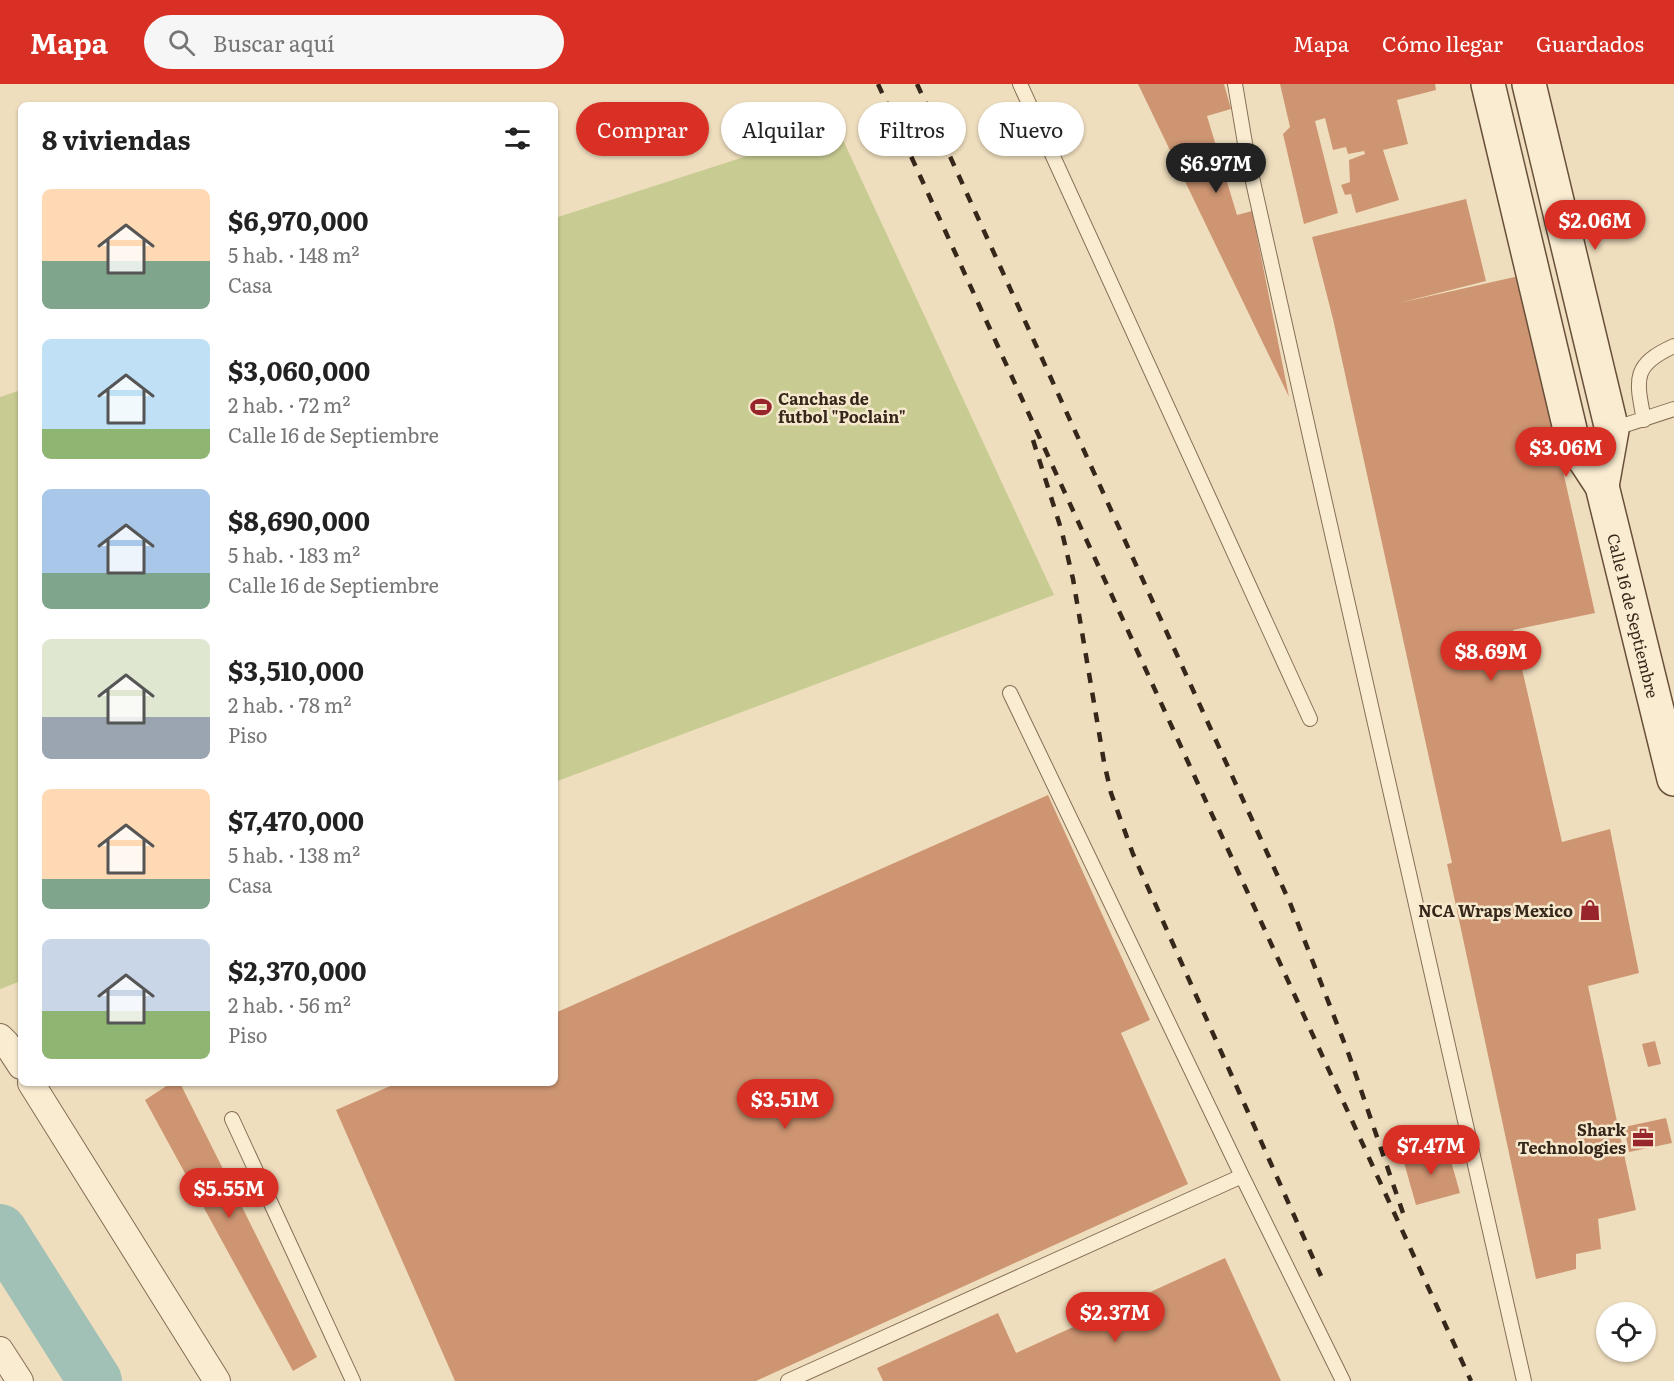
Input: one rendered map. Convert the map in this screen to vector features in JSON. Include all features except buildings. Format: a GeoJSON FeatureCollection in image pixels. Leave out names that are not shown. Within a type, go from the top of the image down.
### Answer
{"type":"FeatureCollection","features":[{"type":"Feature","properties":{"kind":"main road","name":"Calle 16 de Septiembre"},"geometry":{"type":"LineString","coordinates":[[1488,84],[1573,442],[1602,486],[1674,777]]}},
{"type":"Feature","properties":{"kind":"main road","name":"Calle 16 de Septiembre"},"geometry":{"type":"LineString","coordinates":[[1529,84],[1612,430],[1602,486]]}},
{"type":"Feature","properties":{"kind":"street"},"geometry":{"type":"LineString","coordinates":[[0,1037],[18,1061]]}},
{"type":"Feature","properties":{"kind":"street"},"geometry":{"type":"LineString","coordinates":[[33,1086],[217,1381]]}},
{"type":"Feature","properties":{"kind":"street"},"geometry":{"type":"LineString","coordinates":[[0,1350],[20,1381]]}},
{"type":"Feature","properties":{"kind":"lane"},"geometry":{"type":"LineString","coordinates":[[1020,84],[1310,719]]}},
{"type":"Feature","properties":{"kind":"lane"},"geometry":{"type":"LineString","coordinates":[[1235,84],[1247,155],[1524,1381]]}},
{"type":"Feature","properties":{"kind":"lane"},"geometry":{"type":"LineString","coordinates":[[1644,420],[1638,379],[1650,358],[1674,346]]}},
{"type":"Feature","properties":{"kind":"lane"},"geometry":{"type":"LineString","coordinates":[[1573,442],[1674,410]]}},
{"type":"Feature","properties":{"kind":"lane"},"geometry":{"type":"LineString","coordinates":[[1010,693],[1343,1381]]}},
{"type":"Feature","properties":{"kind":"lane"},"geometry":{"type":"LineString","coordinates":[[232,1119],[353,1381]]}},
{"type":"Feature","properties":{"kind":"lane"},"geometry":{"type":"LineString","coordinates":[[788,1381],[1242,1176]]}},
{"type":"Feature","properties":{"kind":"green space","name":"Canchas de futbol \"Poclain\""},"geometry":{"type":"Polygon","coordinates":[[[846,146],[1054,595],[558,781],[558,217],[747,156],[846,156],[846,146]]]}},
{"type":"Feature","properties":{"kind":"green space"},"geometry":{"type":"Polygon","coordinates":[[[18,391],[18,982],[0,989],[0,397],[18,391]]]}},
{"type":"Feature","properties":{"kind":"waterway"},"geometry":{"type":"LineString","coordinates":[[0,1231],[95,1381]]}},
{"type":"Feature","properties":{"kind":"railway"},"geometry":{"type":"LineString","coordinates":[[878,84],[1471,1381]]}},
{"type":"Feature","properties":{"kind":"railway"},"geometry":{"type":"LineString","coordinates":[[917,84],[1290,903],[1349,1055],[1404,1216]]}},
{"type":"Feature","properties":{"kind":"railway"},"geometry":{"type":"LineString","coordinates":[[1033,440],[1062,532],[1073,579],[1111,793],[1133,854],[1321,1276]]}},
{"type":"Feature","properties":{"kind":"place","name":"Canchas de futbol \"Poclain\""},"geometry":{"type":"Point","coordinates":[761,407]}},
{"type":"Feature","properties":{"kind":"place","name":"NCA Wraps Mexico"},"geometry":{"type":"Point","coordinates":[1590,910]}},
{"type":"Feature","properties":{"kind":"place","name":"Shark Technologies"},"geometry":{"type":"Point","coordinates":[1643,1138]}}]}
